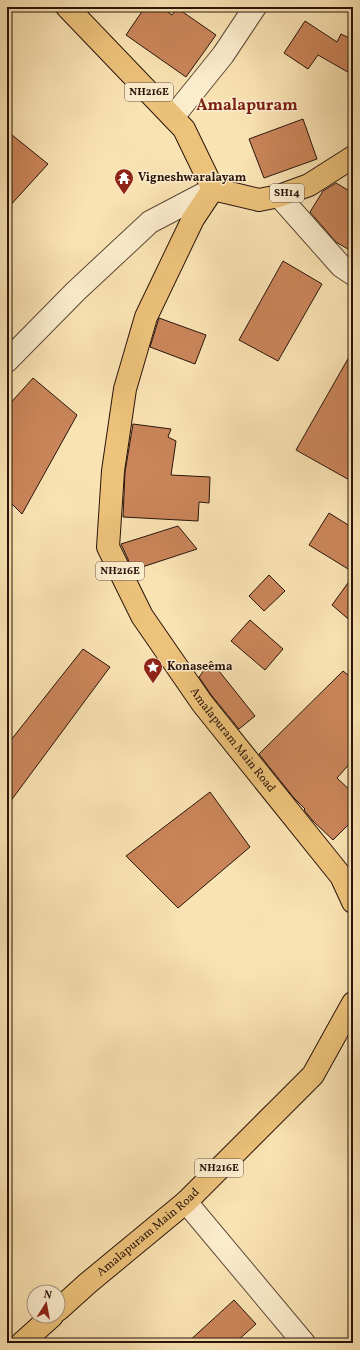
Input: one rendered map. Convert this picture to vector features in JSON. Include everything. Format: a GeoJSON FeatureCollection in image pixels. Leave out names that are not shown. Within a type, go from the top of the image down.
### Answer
{"type":"FeatureCollection","features":[{"type":"Feature","properties":{"kind":"main road","name":"NH216E"},"geometry":{"type":"LineString","coordinates":[[67,7],[184,129],[213,189]]}},
{"type":"Feature","properties":{"kind":"main road","name":"SH14"},"geometry":{"type":"LineString","coordinates":[[213,189],[259,200],[278,196],[309,185],[353,157]]}},
{"type":"Feature","properties":{"kind":"main road","name":"Amalapuram Main Road"},"geometry":{"type":"LineString","coordinates":[[213,189],[193,219],[146,317],[125,389],[113,471],[108,547],[142,616],[202,703],[341,876],[353,902]]}},
{"type":"Feature","properties":{"kind":"main road","name":"Amalapuram Main Road"},"geometry":{"type":"LineString","coordinates":[[66,1303],[186,1202],[313,1075],[353,1003]]}},
{"type":"Feature","properties":{"kind":"main road"},"geometry":{"type":"LineString","coordinates":[[22,1343],[43,1324]]}},
{"type":"Feature","properties":{"kind":"street"},"geometry":{"type":"LineString","coordinates":[[173,117],[223,55],[255,7]]}},
{"type":"Feature","properties":{"kind":"street"},"geometry":{"type":"LineString","coordinates":[[7,361],[76,291],[150,222],[213,189]]}},
{"type":"Feature","properties":{"kind":"street"},"geometry":{"type":"LineString","coordinates":[[278,196],[341,266],[353,274]]}},
{"type":"Feature","properties":{"kind":"street"},"geometry":{"type":"LineString","coordinates":[[186,1202],[304,1343]]}},
{"type":"Feature","properties":{"kind":"building"},"geometry":{"type":"Polygon","coordinates":[[[145,7],[161,7],[172,15],[177,8],[216,35],[186,77],[126,35],[145,7]]]}},
{"type":"Feature","properties":{"kind":"building"},"geometry":{"type":"Polygon","coordinates":[[[305,21],[337,42],[341,34],[353,40],[353,75],[318,55],[308,69],[284,53],[305,21]]]}},
{"type":"Feature","properties":{"kind":"building"},"geometry":{"type":"Polygon","coordinates":[[[303,119],[317,159],[264,178],[249,139],[303,119]]]}},
{"type":"Feature","properties":{"kind":"building"},"geometry":{"type":"Polygon","coordinates":[[[7,131],[48,164],[7,209],[7,131]]]}},
{"type":"Feature","properties":{"kind":"building"},"geometry":{"type":"Polygon","coordinates":[[[336,183],[353,193],[353,252],[336,242],[310,212],[323,191],[336,183]]]}},
{"type":"Feature","properties":{"kind":"building"},"geometry":{"type":"Polygon","coordinates":[[[283,261],[322,284],[278,361],[239,340],[283,261]]]}},
{"type":"Feature","properties":{"kind":"building"},"geometry":{"type":"Polygon","coordinates":[[[159,318],[206,335],[195,364],[150,347],[159,318]]]}},
{"type":"Feature","properties":{"kind":"building"},"geometry":{"type":"Polygon","coordinates":[[[353,350],[353,482],[296,450],[353,350]]]}},
{"type":"Feature","properties":{"kind":"building"},"geometry":{"type":"Polygon","coordinates":[[[33,378],[77,415],[22,514],[7,499],[7,407],[33,378]]]}},
{"type":"Feature","properties":{"kind":"building"},"geometry":{"type":"Polygon","coordinates":[[[133,424],[171,429],[168,437],[176,441],[171,475],[210,477],[209,503],[199,502],[198,521],[123,517],[125,472],[133,424]]]}},
{"type":"Feature","properties":{"kind":"building"},"geometry":{"type":"Polygon","coordinates":[[[329,513],[353,528],[353,572],[309,545],[329,513]]]}},
{"type":"Feature","properties":{"kind":"building"},"geometry":{"type":"Polygon","coordinates":[[[178,526],[197,549],[133,570],[121,544],[178,526]]]}},
{"type":"Feature","properties":{"kind":"building"},"geometry":{"type":"Polygon","coordinates":[[[269,575],[285,591],[264,611],[249,596],[269,575]]]}},
{"type":"Feature","properties":{"kind":"building"},"geometry":{"type":"Polygon","coordinates":[[[353,576],[353,623],[332,605],[353,576]]]}},
{"type":"Feature","properties":{"kind":"building"},"geometry":{"type":"Polygon","coordinates":[[[250,620],[283,649],[265,670],[231,641],[250,620]]]}},
{"type":"Feature","properties":{"kind":"building"},"geometry":{"type":"Polygon","coordinates":[[[83,649],[110,667],[7,806],[7,745],[83,649]]]}},
{"type":"Feature","properties":{"kind":"building"},"geometry":{"type":"Polygon","coordinates":[[[211,661],[255,716],[239,729],[212,696],[199,677],[211,661]]]}},
{"type":"Feature","properties":{"kind":"building"},"geometry":{"type":"Polygon","coordinates":[[[343,671],[353,679],[353,760],[337,778],[353,793],[353,820],[333,840],[313,821],[304,810],[305,809],[294,798],[259,754],[343,671]]]}},
{"type":"Feature","properties":{"kind":"building"},"geometry":{"type":"Polygon","coordinates":[[[210,792],[250,847],[178,908],[126,856],[210,792]]]}},
{"type":"Feature","properties":{"kind":"building"},"geometry":{"type":"Polygon","coordinates":[[[234,1300],[256,1324],[235,1343],[187,1343],[234,1300]]]}},
{"type":"Feature","properties":{"kind":"place","name":"Vigneshwaralayam"},"geometry":{"type":"Point","coordinates":[124,195]}},
{"type":"Feature","properties":{"kind":"place","name":"Konaseema"},"geometry":{"type":"Point","coordinates":[153,684]}},
{"type":"Feature","properties":{"kind":"district","name":"Amalapuram"},"geometry":{"type":"Point","coordinates":[247,106]}}]}
